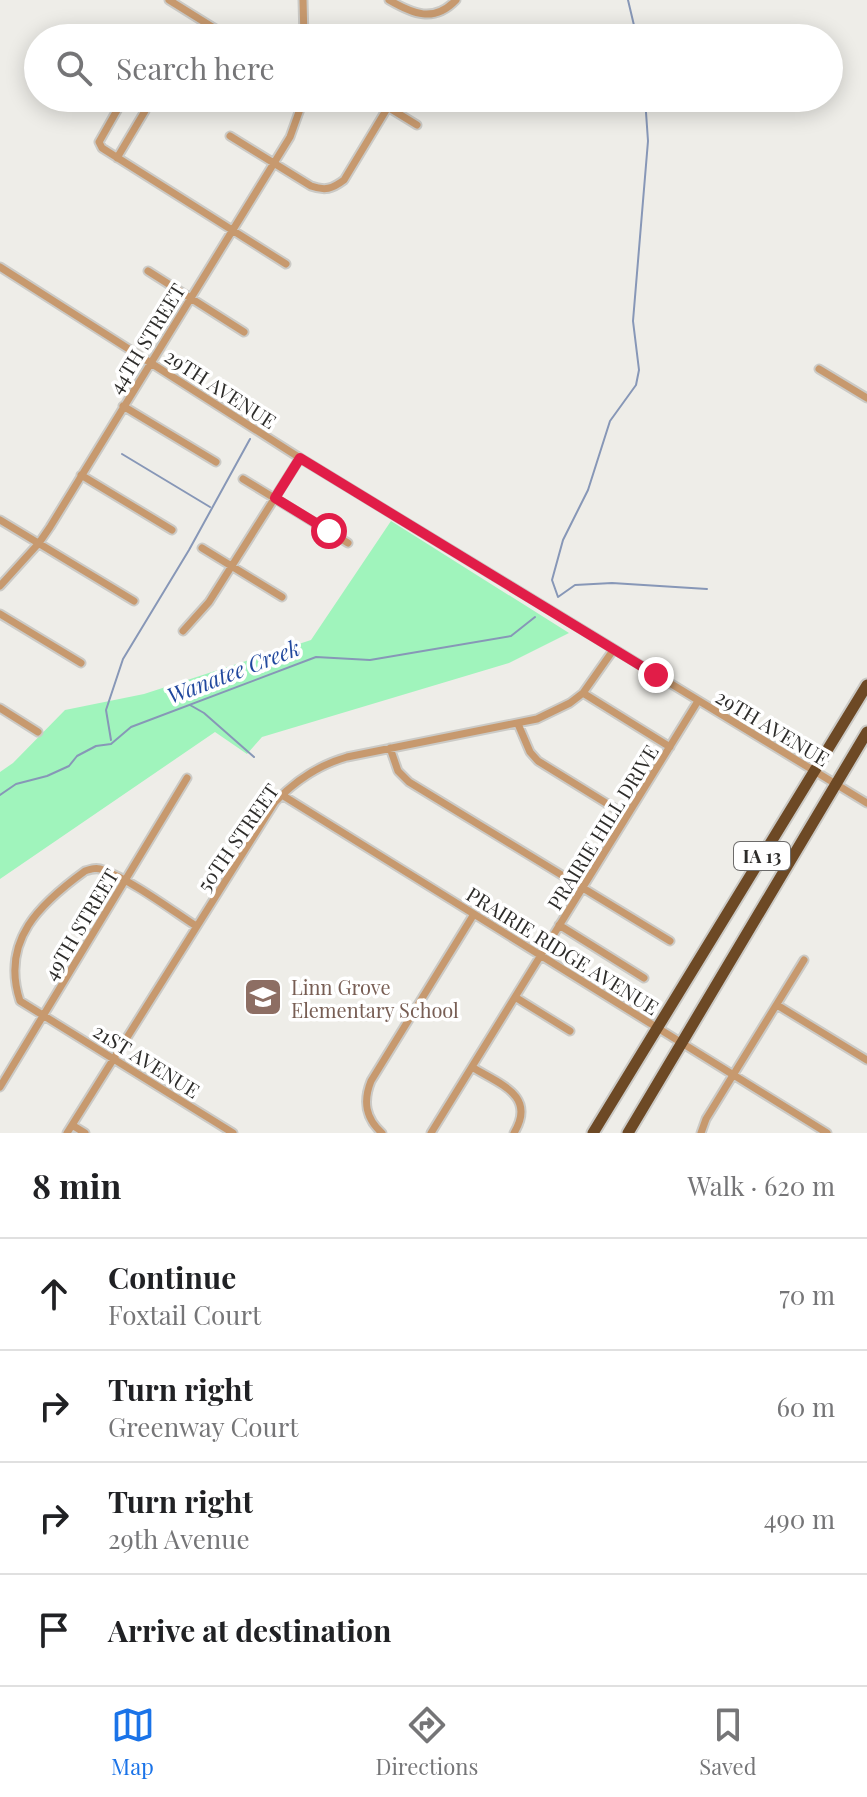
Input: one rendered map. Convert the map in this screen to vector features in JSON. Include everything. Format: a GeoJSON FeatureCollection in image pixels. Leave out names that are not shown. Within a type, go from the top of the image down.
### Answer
{"type":"FeatureCollection","features":[{"type":"Feature","properties":{"kind":"highway","name":"IA 13"},"geometry":{"type":"LineString","coordinates":[[593,1133],[867,685]]}},
{"type":"Feature","properties":{"kind":"highway","name":"IA 13"},"geometry":{"type":"LineString","coordinates":[[628,1133],[867,732]]}},
{"type":"Feature","properties":{"kind":"street"},"geometry":{"type":"LineString","coordinates":[[169,0],[208,24]]}},
{"type":"Feature","properties":{"kind":"street"},"geometry":{"type":"LineString","coordinates":[[303,0],[304,24]]}},
{"type":"Feature","properties":{"kind":"street"},"geometry":{"type":"LineString","coordinates":[[389,0],[423,16],[444,10],[456,0]]}},
{"type":"Feature","properties":{"kind":"street"},"geometry":{"type":"LineString","coordinates":[[116,112],[99,142],[102,148],[286,264]]}},
{"type":"Feature","properties":{"kind":"street"},"geometry":{"type":"LineString","coordinates":[[117,158],[144,112]]}},
{"type":"Feature","properties":{"kind":"street","name":"44TH STREET"},"geometry":{"type":"LineString","coordinates":[[0,586],[39,543],[275,163],[290,137],[299,112]]}},
{"type":"Feature","properties":{"kind":"street"},"geometry":{"type":"LineString","coordinates":[[230,136],[311,186],[323,190],[333,188],[344,180],[385,112]]}},
{"type":"Feature","properties":{"kind":"street"},"geometry":{"type":"LineString","coordinates":[[396,112],[417,125]]}},
{"type":"Feature","properties":{"kind":"street","name":"29TH AVENUE"},"geometry":{"type":"LineString","coordinates":[[0,267],[300,458],[867,803]]}},
{"type":"Feature","properties":{"kind":"street"},"geometry":{"type":"LineString","coordinates":[[148,271],[244,332]]}},
{"type":"Feature","properties":{"kind":"street"},"geometry":{"type":"LineString","coordinates":[[819,369],[867,398]]}},
{"type":"Feature","properties":{"kind":"street"},"geometry":{"type":"LineString","coordinates":[[123,406],[216,462]]}},
{"type":"Feature","properties":{"kind":"street"},"geometry":{"type":"LineString","coordinates":[[183,631],[209,602],[233,567],[300,458]]}},
{"type":"Feature","properties":{"kind":"street"},"geometry":{"type":"LineString","coordinates":[[81,475],[172,530]]}},
{"type":"Feature","properties":{"kind":"street"},"geometry":{"type":"LineString","coordinates":[[243,479],[348,543]]}},
{"type":"Feature","properties":{"kind":"street"},"geometry":{"type":"LineString","coordinates":[[0,520],[134,601]]}},
{"type":"Feature","properties":{"kind":"street"},"geometry":{"type":"LineString","coordinates":[[202,548],[282,597]]}},
{"type":"Feature","properties":{"kind":"street"},"geometry":{"type":"LineString","coordinates":[[0,614],[81,663]]}},
{"type":"Feature","properties":{"kind":"street","name":"50TH STREET"},"geometry":{"type":"LineString","coordinates":[[70,1129],[196,926],[282,795],[301,778],[330,762],[518,724],[553,712],[583,693],[614,649]]}},
{"type":"Feature","properties":{"kind":"street"},"geometry":{"type":"LineString","coordinates":[[583,693],[670,747]]}},
{"type":"Feature","properties":{"kind":"street","name":"PRAIRIE HILL DRIVE"},"geometry":{"type":"LineString","coordinates":[[431,1133],[698,701]]}},
{"type":"Feature","properties":{"kind":"street"},"geometry":{"type":"LineString","coordinates":[[0,708],[38,732]]}},
{"type":"Feature","properties":{"kind":"street"},"geometry":{"type":"LineString","coordinates":[[518,724],[530,752],[538,761],[627,816]]}},
{"type":"Feature","properties":{"kind":"street"},"geometry":{"type":"LineString","coordinates":[[390,748],[398,771],[409,782],[670,941]]}},
{"type":"Feature","properties":{"kind":"street","name":"49TH STREET"},"geometry":{"type":"LineString","coordinates":[[0,1087],[187,778]]}},
{"type":"Feature","properties":{"kind":"street","name":"PRAIRIE RIDGE AVENUE"},"geometry":{"type":"LineString","coordinates":[[282,795],[827,1133]]}},
{"type":"Feature","properties":{"kind":"street"},"geometry":{"type":"LineString","coordinates":[[25,915],[93,868],[102,869],[196,926]]}},
{"type":"Feature","properties":{"kind":"street"},"geometry":{"type":"LineString","coordinates":[[382,1133],[369,1117],[365,1105],[371,1081],[474,914]]}},
{"type":"Feature","properties":{"kind":"street"},"geometry":{"type":"LineString","coordinates":[[559,925],[644,978]]}},
{"type":"Feature","properties":{"kind":"street"},"geometry":{"type":"LineString","coordinates":[[701,1133],[706,1119],[804,960]]}},
{"type":"Feature","properties":{"kind":"street","name":"21ST AVENUE"},"geometry":{"type":"LineString","coordinates":[[5,979],[20,1001],[233,1133]]}},
{"type":"Feature","properties":{"kind":"street"},"geometry":{"type":"LineString","coordinates":[[515,997],[570,1031]]}},
{"type":"Feature","properties":{"kind":"street"},"geometry":{"type":"LineString","coordinates":[[777,1005],[867,1060]]}},
{"type":"Feature","properties":{"kind":"street"},"geometry":{"type":"LineString","coordinates":[[472,1067],[519,1098],[522,1121],[514,1133]]}},
{"type":"Feature","properties":{"kind":"street"},"geometry":{"type":"LineString","coordinates":[[70,1129],[85,1133]]}},
{"type":"Feature","properties":{"kind":"green space"},"geometry":{"type":"Polygon","coordinates":[[[391,521],[569,633],[509,663],[262,737],[247,754],[215,732],[0,879],[0,772],[13,763],[65,710],[144,694],[311,640],[391,521]]]}},
{"type":"Feature","properties":{"kind":"waterway","name":"Wanatee Creek"},"geometry":{"type":"LineString","coordinates":[[628,0],[634,24]]}},
{"type":"Feature","properties":{"kind":"waterway","name":"Wanatee Creek"},"geometry":{"type":"LineString","coordinates":[[646,112],[648,141],[633,321],[639,370],[636,385],[610,421],[588,490],[563,540],[552,580],[558,597],[575,585],[612,583],[707,589]]}},
{"type":"Feature","properties":{"kind":"waterway"},"geometry":{"type":"LineString","coordinates":[[111,740],[106,710],[123,659],[189,550],[250,439]]}},
{"type":"Feature","properties":{"kind":"waterway"},"geometry":{"type":"LineString","coordinates":[[122,454],[210,507]]}},
{"type":"Feature","properties":{"kind":"waterway","name":"Wanatee Creek"},"geometry":{"type":"LineString","coordinates":[[0,795],[16,784],[69,766],[77,756],[96,746],[111,744],[131,727],[316,657],[370,660],[511,636],[535,617]]}},
{"type":"Feature","properties":{"kind":"waterway"},"geometry":{"type":"LineString","coordinates":[[190,705],[204,713],[254,757]]}},
{"type":"Feature","properties":{"kind":"place","name":"Linn Grove Elementary School"},"geometry":{"type":"Point","coordinates":[263,997]}},
{"type":"Feature","properties":{"kind":"route"},"geometry":{"type":"LineString","coordinates":[[329,531],[275,498],[300,458],[656,675]]}}]}
